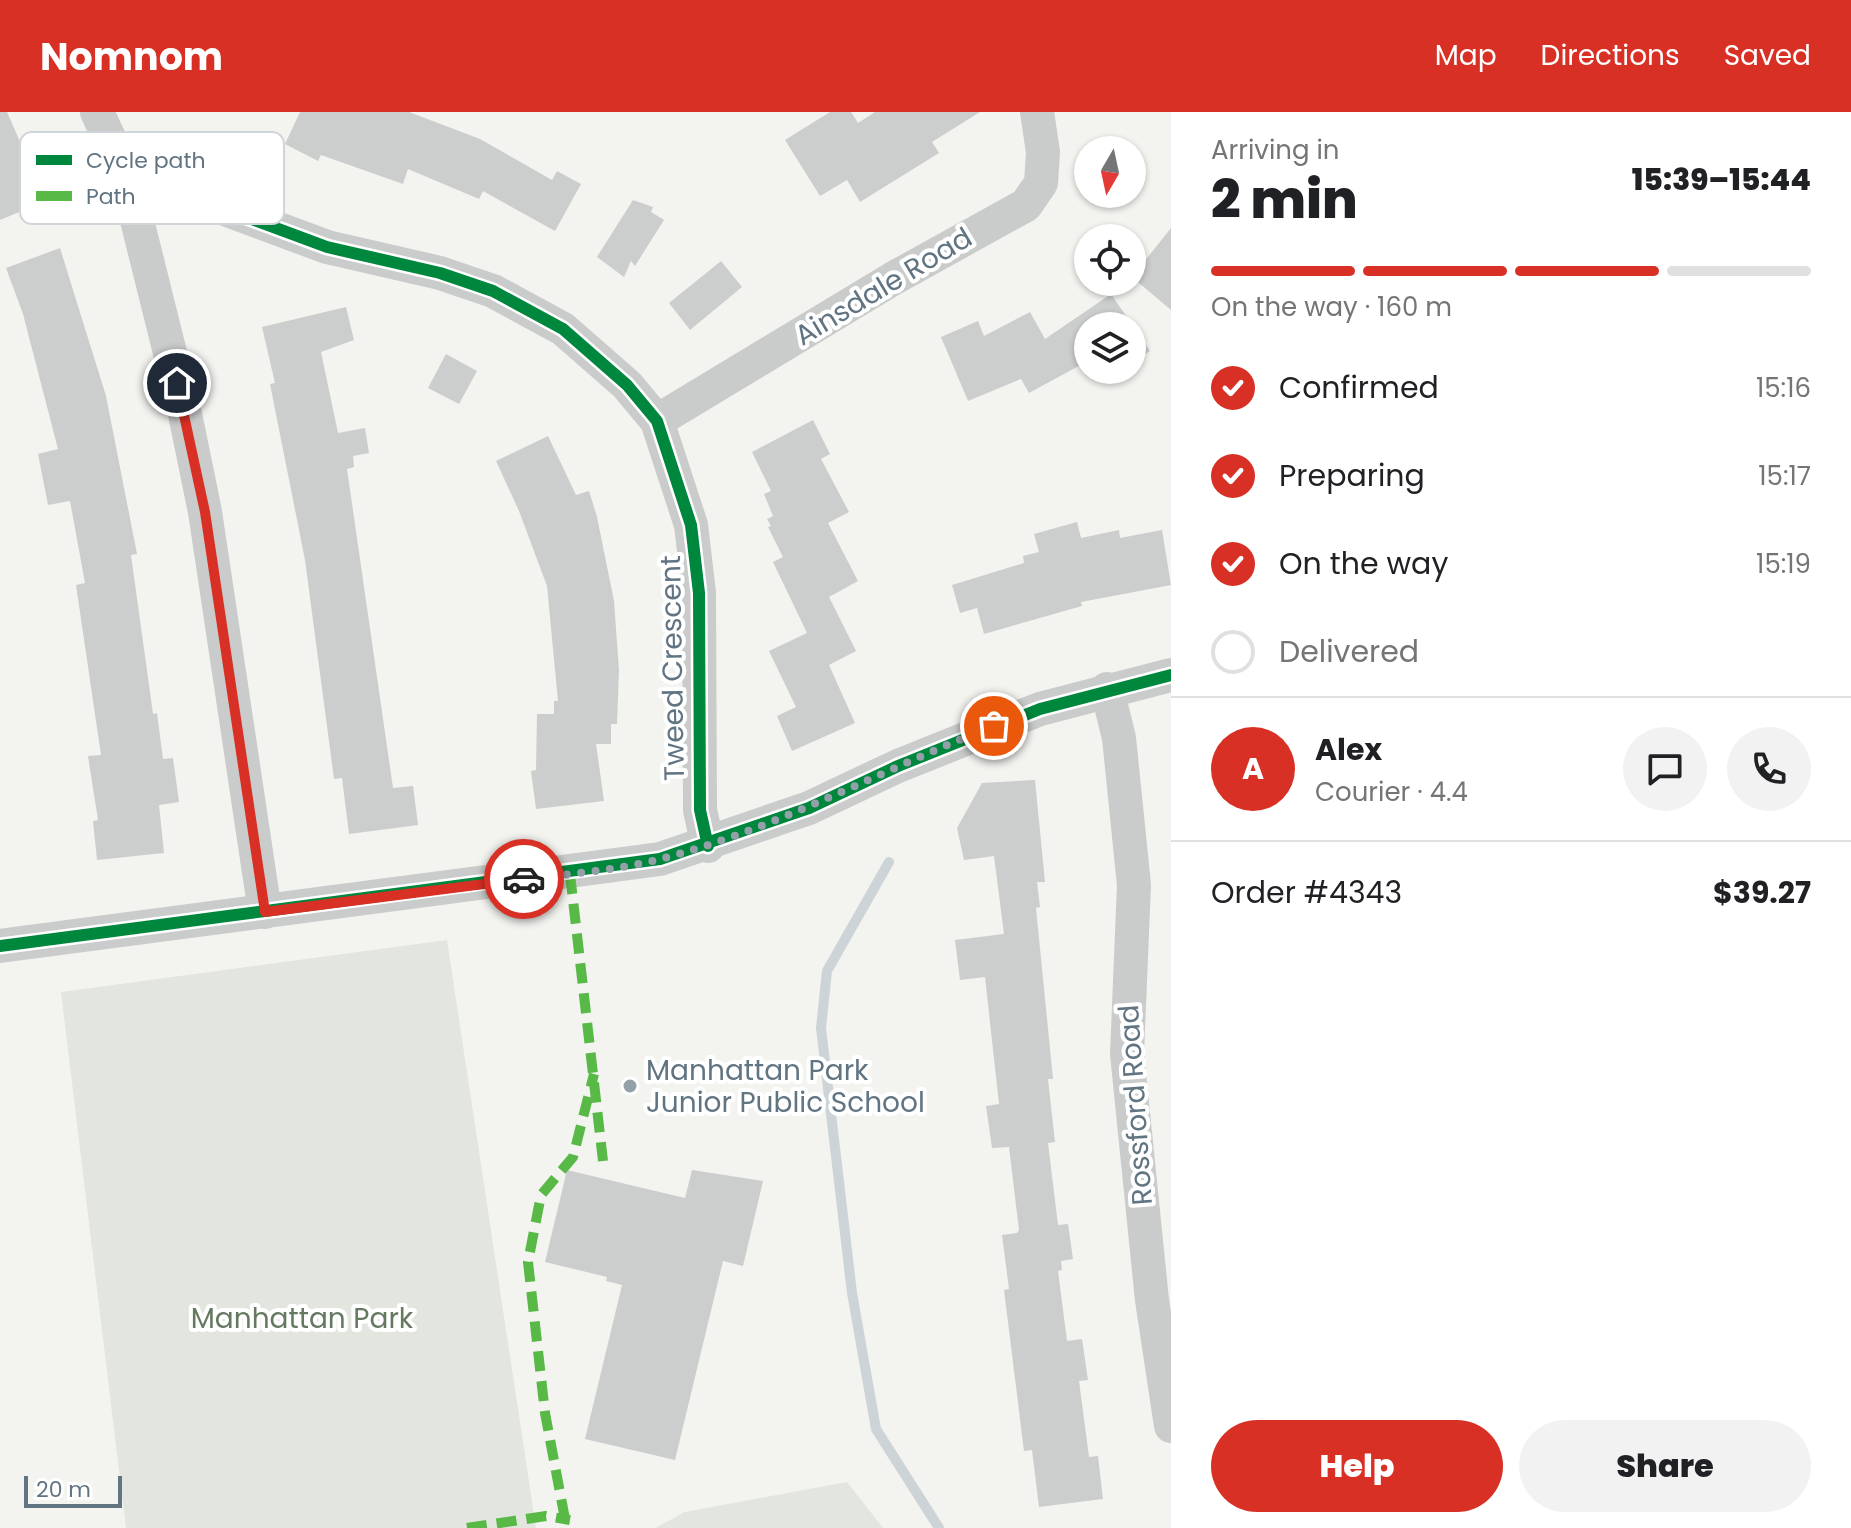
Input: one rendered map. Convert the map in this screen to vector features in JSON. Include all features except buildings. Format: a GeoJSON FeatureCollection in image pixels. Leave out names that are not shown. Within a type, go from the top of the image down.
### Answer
{"type":"FeatureCollection","features":[{"type":"Feature","properties":{"kind":"street"},"geometry":{"type":"LineString","coordinates":[[97,112],[106,132]]}},
{"type":"Feature","properties":{"kind":"street","name":"Ainsdale Road"},"geometry":{"type":"LineString","coordinates":[[657,421],[907,270],[1026,205],[1041,183],[1043,152],[1037,112]]}},
{"type":"Feature","properties":{"kind":"street"},"geometry":{"type":"LineString","coordinates":[[138,224],[184,409],[205,512],[265,912]]}},
{"type":"Feature","properties":{"kind":"street","name":"Tweed Crescent"},"geometry":{"type":"LineString","coordinates":[[265,224],[327,247],[440,273],[532,309],[563,329],[627,385],[657,421],[691,525],[699,593],[700,810],[708,846]]}},
{"type":"Feature","properties":{"kind":"street"},"geometry":{"type":"LineString","coordinates":[[0,946],[570,874],[660,859],[708,846],[809,808],[971,735],[1040,709],[1107,689],[1171,675]]}},
{"type":"Feature","properties":{"kind":"street","name":"Rossford Road"},"geometry":{"type":"LineString","coordinates":[[1107,689],[1119,738],[1134,885],[1127,1054],[1152,1300],[1171,1426]]}},
{"type":"Feature","properties":{"kind":"green space","name":"Manhattan Park"},"geometry":{"type":"Polygon","coordinates":[[[447,940],[536,1528],[126,1528],[61,992],[447,940]]]}},
{"type":"Feature","properties":{"kind":"green space"},"geometry":{"type":"Polygon","coordinates":[[[847,1482],[883,1528],[655,1528],[685,1512],[847,1482]]]}},
{"type":"Feature","properties":{"kind":"waterway"},"geometry":{"type":"LineString","coordinates":[[889,862],[827,971],[821,1028],[852,1293],[876,1429],[939,1528]]}},
{"type":"Feature","properties":{"kind":"marked path"},"geometry":{"type":"LineString","coordinates":[[570,874],[603,1161]]}},
{"type":"Feature","properties":{"kind":"marked path"},"geometry":{"type":"LineString","coordinates":[[565,1519],[545,1413],[528,1262],[541,1195],[573,1157],[594,1074]]}},
{"type":"Feature","properties":{"kind":"marked path"},"geometry":{"type":"LineString","coordinates":[[467,1528],[546,1516],[570,1520]]}},
{"type":"Feature","properties":{"kind":"cycle path"},"geometry":{"type":"LineString","coordinates":[[265,224],[327,247],[440,273],[493,291],[563,329],[627,385],[657,421],[691,525],[699,593],[700,810],[708,846]]}},
{"type":"Feature","properties":{"kind":"cycle path"},"geometry":{"type":"LineString","coordinates":[[0,946],[660,859],[809,808],[898,766],[1040,709],[1171,675]]}},
{"type":"Feature","properties":{"kind":"way so far"},"geometry":{"type":"LineString","coordinates":[[524,879],[660,859],[708,846],[809,808],[994,726]]}},
{"type":"Feature","properties":{"kind":"place","name":"Manhattan Park Junior Public School"},"geometry":{"type":"Point","coordinates":[630,1086]}},
{"type":"Feature","properties":{"kind":"route"},"geometry":{"type":"LineString","coordinates":[[177,383],[205,512],[265,912],[524,879]]}}]}
